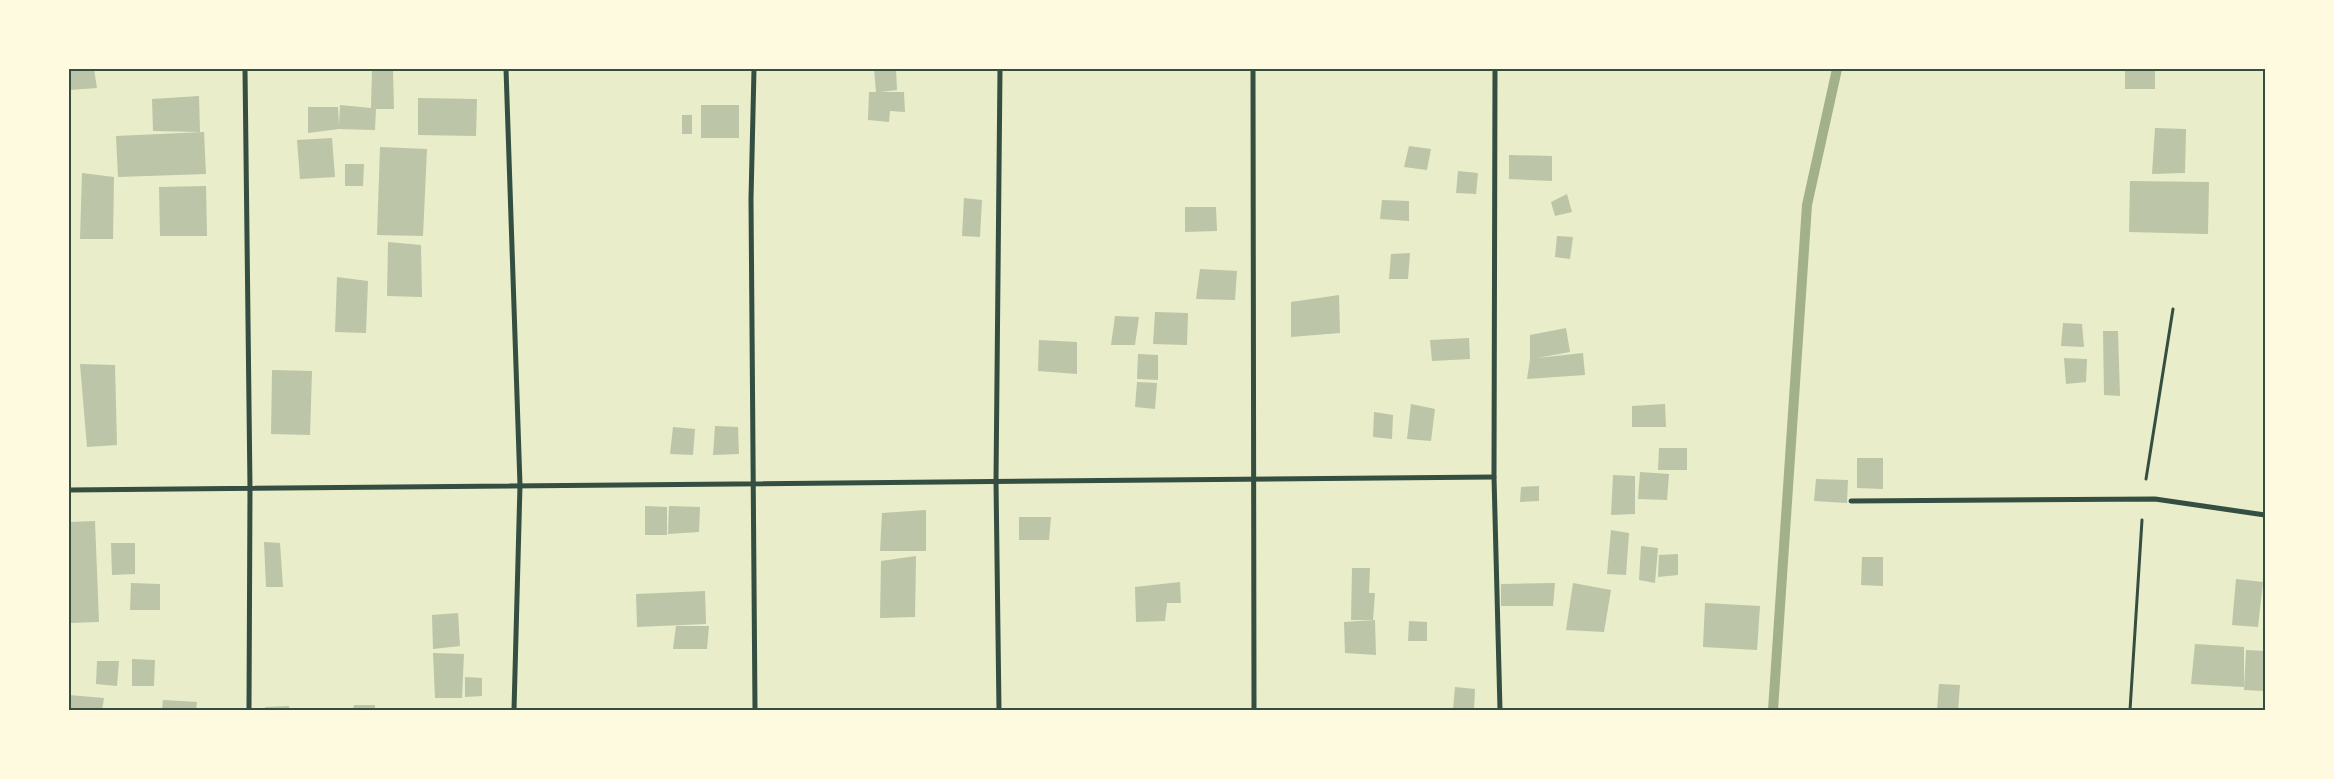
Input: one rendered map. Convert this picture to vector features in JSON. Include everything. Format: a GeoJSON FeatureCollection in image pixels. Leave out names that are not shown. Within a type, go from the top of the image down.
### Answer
{"type":"FeatureCollection","features":[{"type":"Feature","properties":{"kind":"street"},"geometry":{"type":"LineString","coordinates":[[245,69],[250,488],[249,710]]}},
{"type":"Feature","properties":{"kind":"street"},"geometry":{"type":"LineString","coordinates":[[506,69],[520,485],[514,710]]}},
{"type":"Feature","properties":{"kind":"street"},"geometry":{"type":"LineString","coordinates":[[754,69],[751,199],[755,710]]}},
{"type":"Feature","properties":{"kind":"street"},"geometry":{"type":"LineString","coordinates":[[999,710],[996,481],[1000,69]]}},
{"type":"Feature","properties":{"kind":"street"},"geometry":{"type":"LineString","coordinates":[[1253,69],[1252,479],[1254,710]]}},
{"type":"Feature","properties":{"kind":"street"},"geometry":{"type":"LineString","coordinates":[[1495,69],[1494,477],[1500,710]]}},
{"type":"Feature","properties":{"kind":"street"},"geometry":{"type":"LineString","coordinates":[[69,490],[1494,477]]}},
{"type":"Feature","properties":{"kind":"street"},"geometry":{"type":"LineString","coordinates":[[1851,501],[2155,499],[2265,515]]}},
{"type":"Feature","properties":{"kind":"building"},"geometry":{"type":"Polygon","coordinates":[[[69,69],[94,69],[97,88],[69,90],[69,69]]]}},
{"type":"Feature","properties":{"kind":"building"},"geometry":{"type":"Polygon","coordinates":[[[393,69],[394,109],[376,109],[375,130],[339,129],[308,133],[308,107],[338,107],[339,125],[340,105],[371,108],[372,70],[393,69]]]}},
{"type":"Feature","properties":{"kind":"building"},"geometry":{"type":"Polygon","coordinates":[[[874,69],[896,69],[897,90],[881,92],[904,92],[905,112],[890,111],[889,122],[868,120],[869,92],[876,92],[874,69]]]}},
{"type":"Feature","properties":{"kind":"building"},"geometry":{"type":"Polygon","coordinates":[[[2125,69],[2155,69],[2155,89],[2125,89],[2125,69]]]}},
{"type":"Feature","properties":{"kind":"building"},"geometry":{"type":"Polygon","coordinates":[[[199,96],[200,132],[153,131],[152,99],[199,96]]]}},
{"type":"Feature","properties":{"kind":"building"},"geometry":{"type":"Polygon","coordinates":[[[418,98],[477,99],[476,136],[418,135],[418,98]]]}},
{"type":"Feature","properties":{"kind":"building"},"geometry":{"type":"Polygon","coordinates":[[[701,105],[739,105],[739,138],[701,138],[701,105]]]}},
{"type":"Feature","properties":{"kind":"building"},"geometry":{"type":"Polygon","coordinates":[[[682,115],[692,115],[692,134],[682,134],[682,115]]]}},
{"type":"Feature","properties":{"kind":"building"},"geometry":{"type":"Polygon","coordinates":[[[2155,128],[2186,129],[2185,173],[2152,174],[2155,128]]]}},
{"type":"Feature","properties":{"kind":"building"},"geometry":{"type":"Polygon","coordinates":[[[204,132],[206,174],[118,177],[116,136],[204,132]]]}},
{"type":"Feature","properties":{"kind":"building"},"geometry":{"type":"Polygon","coordinates":[[[332,138],[335,177],[300,179],[297,140],[332,138]]]}},
{"type":"Feature","properties":{"kind":"building"},"geometry":{"type":"Polygon","coordinates":[[[1409,146],[1431,149],[1427,170],[1404,167],[1409,146]]]}},
{"type":"Feature","properties":{"kind":"building"},"geometry":{"type":"Polygon","coordinates":[[[380,147],[427,149],[423,236],[377,235],[380,147]]]}},
{"type":"Feature","properties":{"kind":"building"},"geometry":{"type":"Polygon","coordinates":[[[1509,155],[1552,156],[1552,181],[1509,179],[1509,155]]]}},
{"type":"Feature","properties":{"kind":"building"},"geometry":{"type":"Polygon","coordinates":[[[345,164],[364,164],[363,186],[345,186],[345,164]]]}},
{"type":"Feature","properties":{"kind":"building"},"geometry":{"type":"Polygon","coordinates":[[[1458,171],[1478,173],[1476,194],[1456,193],[1458,171]]]}},
{"type":"Feature","properties":{"kind":"building"},"geometry":{"type":"Polygon","coordinates":[[[82,173],[114,177],[113,239],[80,239],[82,173]]]}},
{"type":"Feature","properties":{"kind":"building"},"geometry":{"type":"Polygon","coordinates":[[[2130,181],[2209,182],[2208,234],[2129,232],[2130,181]]]}},
{"type":"Feature","properties":{"kind":"building"},"geometry":{"type":"Polygon","coordinates":[[[206,186],[207,236],[160,236],[159,187],[206,186]]]}},
{"type":"Feature","properties":{"kind":"building"},"geometry":{"type":"Polygon","coordinates":[[[1567,194],[1572,212],[1555,216],[1551,202],[1567,194]]]}},
{"type":"Feature","properties":{"kind":"building"},"geometry":{"type":"Polygon","coordinates":[[[964,198],[982,200],[980,237],[962,236],[964,198]]]}},
{"type":"Feature","properties":{"kind":"building"},"geometry":{"type":"Polygon","coordinates":[[[1382,200],[1409,201],[1409,221],[1380,219],[1382,200]]]}},
{"type":"Feature","properties":{"kind":"building"},"geometry":{"type":"Polygon","coordinates":[[[1185,207],[1216,207],[1217,231],[1185,232],[1185,207]]]}},
{"type":"Feature","properties":{"kind":"building"},"geometry":{"type":"Polygon","coordinates":[[[1557,236],[1573,237],[1570,259],[1555,257],[1557,236]]]}},
{"type":"Feature","properties":{"kind":"building"},"geometry":{"type":"Polygon","coordinates":[[[388,242],[421,245],[422,297],[387,296],[388,242]]]}},
{"type":"Feature","properties":{"kind":"building"},"geometry":{"type":"Polygon","coordinates":[[[1410,253],[1408,279],[1389,279],[1391,254],[1410,253]]]}},
{"type":"Feature","properties":{"kind":"building"},"geometry":{"type":"Polygon","coordinates":[[[1200,269],[1237,271],[1235,300],[1196,299],[1200,269]]]}},
{"type":"Feature","properties":{"kind":"building"},"geometry":{"type":"Polygon","coordinates":[[[337,277],[368,281],[366,333],[335,332],[337,277]]]}},
{"type":"Feature","properties":{"kind":"building"},"geometry":{"type":"Polygon","coordinates":[[[1339,295],[1340,333],[1291,337],[1291,302],[1339,295]]]}},
{"type":"Feature","properties":{"kind":"building"},"geometry":{"type":"Polygon","coordinates":[[[1155,312],[1188,313],[1187,345],[1153,344],[1155,312]]]}},
{"type":"Feature","properties":{"kind":"building"},"geometry":{"type":"Polygon","coordinates":[[[1115,316],[1139,317],[1135,345],[1111,345],[1115,316]]]}},
{"type":"Feature","properties":{"kind":"building"},"geometry":{"type":"Polygon","coordinates":[[[2063,323],[2082,324],[2084,347],[2061,346],[2063,323]]]}},
{"type":"Feature","properties":{"kind":"building"},"geometry":{"type":"Polygon","coordinates":[[[1566,328],[1570,352],[1537,358],[1583,353],[1585,375],[1527,379],[1530,359],[1530,335],[1566,328]]]}},
{"type":"Feature","properties":{"kind":"building"},"geometry":{"type":"Polygon","coordinates":[[[2103,331],[2118,331],[2120,396],[2104,395],[2103,331]]]}},
{"type":"Feature","properties":{"kind":"building"},"geometry":{"type":"Polygon","coordinates":[[[1469,338],[1470,359],[1432,361],[1430,340],[1469,338]]]}},
{"type":"Feature","properties":{"kind":"building"},"geometry":{"type":"Polygon","coordinates":[[[1039,340],[1077,342],[1077,374],[1038,371],[1039,340]]]}},
{"type":"Feature","properties":{"kind":"building"},"geometry":{"type":"Polygon","coordinates":[[[1138,354],[1158,355],[1158,380],[1137,379],[1138,354]]]}},
{"type":"Feature","properties":{"kind":"building"},"geometry":{"type":"Polygon","coordinates":[[[2064,358],[2087,359],[2086,382],[2066,384],[2064,358]]]}},
{"type":"Feature","properties":{"kind":"building"},"geometry":{"type":"Polygon","coordinates":[[[80,364],[115,365],[117,445],[87,447],[80,364]]]}},
{"type":"Feature","properties":{"kind":"building"},"geometry":{"type":"Polygon","coordinates":[[[272,370],[312,371],[310,435],[271,434],[272,370]]]}},
{"type":"Feature","properties":{"kind":"building"},"geometry":{"type":"Polygon","coordinates":[[[1137,382],[1157,383],[1155,409],[1135,407],[1137,382]]]}},
{"type":"Feature","properties":{"kind":"building"},"geometry":{"type":"Polygon","coordinates":[[[1411,404],[1435,409],[1431,441],[1407,439],[1411,404]]]}},
{"type":"Feature","properties":{"kind":"building"},"geometry":{"type":"Polygon","coordinates":[[[1665,404],[1666,427],[1632,427],[1632,406],[1665,404]]]}},
{"type":"Feature","properties":{"kind":"building"},"geometry":{"type":"Polygon","coordinates":[[[1374,412],[1393,415],[1392,439],[1373,437],[1374,412]]]}},
{"type":"Feature","properties":{"kind":"building"},"geometry":{"type":"Polygon","coordinates":[[[715,426],[738,427],[739,454],[713,455],[715,426]]]}},
{"type":"Feature","properties":{"kind":"building"},"geometry":{"type":"Polygon","coordinates":[[[673,427],[695,429],[693,455],[670,454],[673,427]]]}},
{"type":"Feature","properties":{"kind":"building"},"geometry":{"type":"Polygon","coordinates":[[[1659,448],[1687,448],[1687,470],[1658,470],[1659,448]]]}},
{"type":"Feature","properties":{"kind":"building"},"geometry":{"type":"Polygon","coordinates":[[[1857,458],[1883,458],[1883,489],[1857,488],[1857,458]]]}},
{"type":"Feature","properties":{"kind":"building"},"geometry":{"type":"Polygon","coordinates":[[[1640,472],[1669,474],[1667,500],[1638,499],[1640,472]]]}},
{"type":"Feature","properties":{"kind":"building"},"geometry":{"type":"Polygon","coordinates":[[[1613,475],[1635,476],[1635,514],[1611,515],[1613,475]]]}},
{"type":"Feature","properties":{"kind":"building"},"geometry":{"type":"Polygon","coordinates":[[[1816,479],[1848,480],[1847,503],[1814,501],[1816,479]]]}},
{"type":"Feature","properties":{"kind":"building"},"geometry":{"type":"Polygon","coordinates":[[[1539,486],[1539,501],[1520,502],[1521,487],[1539,486]]]}},
{"type":"Feature","properties":{"kind":"building"},"geometry":{"type":"Polygon","coordinates":[[[645,506],[667,507],[667,535],[645,535],[645,506]]]}},
{"type":"Feature","properties":{"kind":"building"},"geometry":{"type":"Polygon","coordinates":[[[669,506],[700,507],[699,532],[668,534],[669,506]]]}},
{"type":"Feature","properties":{"kind":"building"},"geometry":{"type":"Polygon","coordinates":[[[926,510],[926,551],[880,551],[882,513],[926,510]]]}},
{"type":"Feature","properties":{"kind":"building"},"geometry":{"type":"Polygon","coordinates":[[[1019,517],[1051,517],[1049,540],[1019,540],[1019,517]]]}},
{"type":"Feature","properties":{"kind":"building"},"geometry":{"type":"Polygon","coordinates":[[[95,521],[99,622],[69,623],[69,522],[95,521]]]}},
{"type":"Feature","properties":{"kind":"building"},"geometry":{"type":"Polygon","coordinates":[[[1611,530],[1629,533],[1626,575],[1607,574],[1611,530]]]}},
{"type":"Feature","properties":{"kind":"building"},"geometry":{"type":"Polygon","coordinates":[[[264,542],[280,543],[283,587],[266,587],[264,542]]]}},
{"type":"Feature","properties":{"kind":"building"},"geometry":{"type":"Polygon","coordinates":[[[111,543],[135,543],[135,574],[112,575],[111,543]]]}},
{"type":"Feature","properties":{"kind":"building"},"geometry":{"type":"Polygon","coordinates":[[[1641,546],[1658,548],[1655,583],[1639,580],[1641,546]]]}},
{"type":"Feature","properties":{"kind":"building"},"geometry":{"type":"Polygon","coordinates":[[[1678,554],[1678,575],[1658,577],[1659,555],[1678,554]]]}},
{"type":"Feature","properties":{"kind":"building"},"geometry":{"type":"Polygon","coordinates":[[[916,556],[915,617],[880,618],[881,561],[916,556]]]}},
{"type":"Feature","properties":{"kind":"building"},"geometry":{"type":"Polygon","coordinates":[[[1862,557],[1883,557],[1883,586],[1861,585],[1862,557]]]}},
{"type":"Feature","properties":{"kind":"building"},"geometry":{"type":"Polygon","coordinates":[[[1352,568],[1370,568],[1369,593],[1375,593],[1373,620],[1351,620],[1352,568]]]}},
{"type":"Feature","properties":{"kind":"building"},"geometry":{"type":"Polygon","coordinates":[[[2236,579],[2263,582],[2258,627],[2232,625],[2236,579]]]}},
{"type":"Feature","properties":{"kind":"building"},"geometry":{"type":"Polygon","coordinates":[[[1180,582],[1181,603],[1167,603],[1165,621],[1136,622],[1135,587],[1180,582]]]}},
{"type":"Feature","properties":{"kind":"building"},"geometry":{"type":"Polygon","coordinates":[[[131,583],[160,584],[160,610],[130,610],[131,583]]]}},
{"type":"Feature","properties":{"kind":"building"},"geometry":{"type":"Polygon","coordinates":[[[1555,583],[1553,606],[1501,606],[1501,584],[1555,583]]]}},
{"type":"Feature","properties":{"kind":"building"},"geometry":{"type":"Polygon","coordinates":[[[1573,583],[1611,590],[1604,632],[1566,630],[1573,583]]]}},
{"type":"Feature","properties":{"kind":"building"},"geometry":{"type":"Polygon","coordinates":[[[705,591],[706,624],[637,627],[636,594],[705,591]]]}},
{"type":"Feature","properties":{"kind":"building"},"geometry":{"type":"Polygon","coordinates":[[[1705,603],[1760,606],[1757,650],[1703,647],[1705,603]]]}},
{"type":"Feature","properties":{"kind":"building"},"geometry":{"type":"Polygon","coordinates":[[[458,613],[460,646],[433,649],[432,615],[458,613]]]}},
{"type":"Feature","properties":{"kind":"building"},"geometry":{"type":"Polygon","coordinates":[[[1375,620],[1376,655],[1345,653],[1344,622],[1375,620]]]}},
{"type":"Feature","properties":{"kind":"building"},"geometry":{"type":"Polygon","coordinates":[[[1409,621],[1427,622],[1427,641],[1408,641],[1409,621]]]}},
{"type":"Feature","properties":{"kind":"building"},"geometry":{"type":"Polygon","coordinates":[[[676,626],[709,626],[707,649],[673,649],[676,626]]]}},
{"type":"Feature","properties":{"kind":"building"},"geometry":{"type":"Polygon","coordinates":[[[2195,644],[2244,647],[2244,687],[2191,684],[2195,644]]]}},
{"type":"Feature","properties":{"kind":"building"},"geometry":{"type":"Polygon","coordinates":[[[2246,650],[2265,651],[2265,691],[2244,690],[2246,650]]]}},
{"type":"Feature","properties":{"kind":"building"},"geometry":{"type":"Polygon","coordinates":[[[433,653],[464,654],[462,698],[435,698],[433,653]]]}},
{"type":"Feature","properties":{"kind":"building"},"geometry":{"type":"Polygon","coordinates":[[[132,659],[155,660],[154,686],[132,686],[132,659]]]}},
{"type":"Feature","properties":{"kind":"building"},"geometry":{"type":"Polygon","coordinates":[[[97,661],[119,661],[117,686],[96,684],[97,661]]]}},
{"type":"Feature","properties":{"kind":"building"},"geometry":{"type":"Polygon","coordinates":[[[465,677],[482,678],[482,696],[465,697],[465,677]]]}},
{"type":"Feature","properties":{"kind":"building"},"geometry":{"type":"Polygon","coordinates":[[[1939,684],[1960,685],[1958,710],[1937,710],[1939,684]]]}},
{"type":"Feature","properties":{"kind":"building"},"geometry":{"type":"Polygon","coordinates":[[[1455,687],[1475,689],[1474,710],[1453,710],[1455,687]]]}},
{"type":"Feature","properties":{"kind":"building"},"geometry":{"type":"Polygon","coordinates":[[[69,695],[104,698],[102,710],[69,710],[69,695]]]}},
{"type":"Feature","properties":{"kind":"building"},"geometry":{"type":"Polygon","coordinates":[[[163,700],[197,702],[196,710],[162,710],[163,700]]]}},
{"type":"Feature","properties":{"kind":"building"},"geometry":{"type":"Polygon","coordinates":[[[354,705],[375,705],[375,710],[353,710],[354,705]]]}},
{"type":"Feature","properties":{"kind":"building"},"geometry":{"type":"Polygon","coordinates":[[[289,706],[289,710],[266,710],[265,707],[289,706]]]}},
{"type":"Feature","properties":{"kind":"waterway"},"geometry":{"type":"LineString","coordinates":[[1773,710],[1807,205],[1837,69]]}}]}
